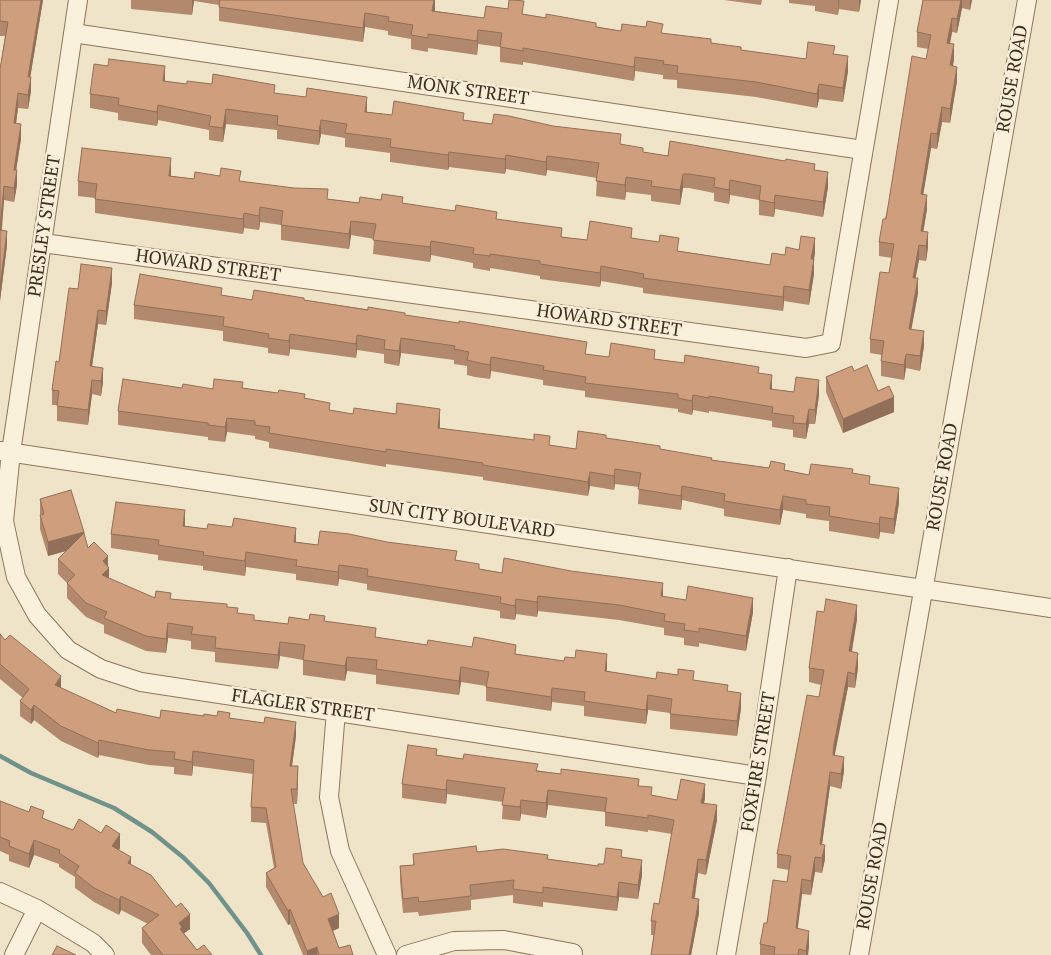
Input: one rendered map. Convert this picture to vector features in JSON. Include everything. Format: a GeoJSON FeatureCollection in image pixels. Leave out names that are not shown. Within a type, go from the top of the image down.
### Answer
{"type":"FeatureCollection","features":[{"type":"Feature","properties":{"kind":"street","name":"PRESLEY STREET"},"geometry":{"type":"LineString","coordinates":[[6,451],[43,243],[78,0]]}},
{"type":"Feature","properties":{"kind":"street","name":"HOWARD STREET"},"geometry":{"type":"LineString","coordinates":[[43,243],[806,348],[831,342],[889,0]]}},
{"type":"Feature","properties":{"kind":"street","name":"ROUSE ROAD"},"geometry":{"type":"LineString","coordinates":[[859,955],[1027,0]]}},
{"type":"Feature","properties":{"kind":"street","name":"MONK STREET"},"geometry":{"type":"LineString","coordinates":[[73,33],[863,150]]}},
{"type":"Feature","properties":{"kind":"street","name":"SUN CITY BOULEVARD"},"geometry":{"type":"LineString","coordinates":[[6,451],[1051,608]]}},
{"type":"Feature","properties":{"kind":"street","name":"FLAGLER STREET"},"geometry":{"type":"LineString","coordinates":[[6,451],[4,521],[16,577],[37,615],[68,650],[101,669],[140,682],[758,776]]}},
{"type":"Feature","properties":{"kind":"street","name":"FOXFIRE STREET"},"geometry":{"type":"LineString","coordinates":[[726,955],[758,776],[788,568]]}},
{"type":"Feature","properties":{"kind":"street"},"geometry":{"type":"LineString","coordinates":[[336,711],[329,797],[340,851],[387,955]]}},
{"type":"Feature","properties":{"kind":"street"},"geometry":{"type":"LineString","coordinates":[[0,892],[36,909],[93,943],[105,955]]}},
{"type":"Feature","properties":{"kind":"street"},"geometry":{"type":"LineString","coordinates":[[14,955],[36,909]]}},
{"type":"Feature","properties":{"kind":"street"},"geometry":{"type":"LineString","coordinates":[[406,955],[454,941],[504,940],[573,953]]}},
{"type":"Feature","properties":{"kind":"building"},"geometry":{"type":"Polygon","coordinates":[[[0,0],[41,0],[28,77],[31,77],[28,95],[18,93],[14,123],[21,124],[14,170],[17,170],[14,188],[4,186],[0,230],[0,69],[8,22],[0,21],[0,0]]]}},
{"type":"Feature","properties":{"kind":"building"},"geometry":{"type":"Polygon","coordinates":[[[220,0],[434,0],[432,11],[484,18],[486,6],[508,9],[509,0],[524,1],[522,14],[546,18],[546,14],[596,23],[596,27],[621,31],[622,24],[646,27],[647,21],[663,24],[661,33],[711,39],[711,43],[741,47],[741,50],[806,59],[808,42],[835,46],[833,54],[848,56],[843,88],[819,84],[817,94],[756,82],[677,73],[678,66],[663,64],[664,61],[635,57],[634,67],[523,48],[523,51],[500,47],[502,33],[478,30],[477,41],[428,34],[428,38],[411,35],[413,25],[388,21],[389,17],[365,13],[363,28],[219,7],[220,0]]]}},
{"type":"Feature","properties":{"kind":"building"},"geometry":{"type":"Polygon","coordinates":[[[923,0],[961,0],[957,19],[952,18],[947,43],[954,44],[950,65],[957,67],[950,109],[942,107],[937,134],[931,133],[921,194],[927,195],[921,231],[928,232],[926,246],[919,245],[913,278],[918,278],[909,329],[924,331],[920,356],[906,354],[904,365],[881,361],[884,341],[870,339],[880,272],[889,273],[894,244],[879,242],[883,219],[886,219],[912,56],[926,59],[931,35],[917,32],[923,0]]]}},
{"type":"Feature","properties":{"kind":"building"},"geometry":{"type":"Polygon","coordinates":[[[109,59],[165,66],[163,81],[187,84],[187,81],[212,84],[213,74],[275,85],[274,93],[306,97],[307,88],[367,97],[365,112],[392,115],[394,101],[464,113],[463,120],[492,124],[494,114],[553,126],[621,134],[620,144],[643,148],[643,152],[668,156],[670,141],[785,161],[786,159],[815,164],[814,170],[828,172],[823,202],[775,195],[774,203],[759,200],[761,186],[730,180],[729,190],[714,187],[715,178],[689,174],[683,174],[680,190],[651,186],[652,181],[626,177],[625,185],[596,181],[599,163],[547,156],[546,162],[506,155],[505,159],[449,152],[448,155],[390,147],[391,139],[345,133],[347,124],[321,120],[319,131],[277,125],[278,116],[226,109],[223,128],[209,126],[211,116],[158,105],[157,112],[118,105],[119,98],[90,94],[94,64],[108,66],[109,59]]]}},
{"type":"Feature","properties":{"kind":"building"},"geometry":{"type":"Polygon","coordinates":[[[82,148],[171,158],[169,176],[194,179],[195,172],[220,176],[221,168],[241,171],[239,181],[294,188],[328,189],[327,199],[359,203],[360,197],[381,200],[382,194],[403,197],[402,203],[455,211],[456,205],[497,212],[496,219],[562,228],[561,237],[587,240],[590,221],[632,228],[631,238],[659,242],[660,235],[679,238],[677,251],[770,265],[772,253],[785,255],[786,247],[799,250],[801,236],[815,238],[811,259],[814,259],[809,290],[784,286],[783,297],[643,278],[644,274],[601,266],[600,273],[540,264],[540,261],[490,254],[490,256],[473,254],[474,248],[431,241],[430,247],[373,240],[376,224],[351,221],[349,234],[281,225],[283,211],[260,207],[259,216],[244,213],[243,219],[95,199],[97,184],[78,181],[82,148]]]}},
{"type":"Feature","properties":{"kind":"building"},"geometry":{"type":"Polygon","coordinates":[[[0,230],[7,231],[0,287],[0,230]]]}},
{"type":"Feature","properties":{"kind":"building"},"geometry":{"type":"Polygon","coordinates":[[[81,264],[112,268],[106,311],[98,310],[90,366],[103,368],[101,381],[92,380],[88,410],[57,406],[59,391],[52,390],[56,361],[59,362],[69,288],[78,289],[81,264]]]}},
{"type":"Feature","properties":{"kind":"building"},"geometry":{"type":"Polygon","coordinates":[[[140,274],[222,288],[221,295],[252,300],[254,290],[368,310],[368,307],[405,313],[405,315],[459,323],[459,321],[587,342],[585,354],[609,357],[611,343],[655,350],[654,359],[684,363],[685,355],[759,367],[758,373],[772,375],[770,389],[794,392],[796,377],[819,380],[815,410],[809,409],[806,424],[793,423],[794,416],[772,413],[773,407],[709,396],[709,398],[693,395],[692,401],[678,398],[678,394],[585,383],[586,377],[543,370],[544,366],[491,357],[490,365],[467,360],[469,352],[454,349],[455,346],[401,338],[399,351],[384,349],[385,340],[357,335],[356,344],[290,334],[289,341],[268,338],[269,334],[223,326],[224,317],[134,305],[140,274]]]}},
{"type":"Feature","properties":{"kind":"building"},"geometry":{"type":"Polygon","coordinates":[[[867,365],[878,391],[889,386],[894,397],[843,419],[826,377],[852,366],[854,371],[867,365]]]}},
{"type":"Feature","properties":{"kind":"building"},"geometry":{"type":"Polygon","coordinates":[[[123,379],[182,388],[183,384],[213,389],[214,379],[243,382],[242,388],[278,393],[279,390],[305,394],[304,398],[330,403],[329,410],[353,414],[354,408],[396,414],[397,403],[440,409],[438,428],[534,440],[534,434],[550,436],[549,445],[576,449],[578,431],[606,435],[606,438],[660,446],[660,449],[712,458],[711,460],[769,468],[771,461],[785,464],[784,470],[809,475],[811,464],[853,469],[852,473],[870,476],[869,484],[899,488],[894,519],[880,517],[879,524],[829,516],[830,507],[806,504],[806,500],[783,496],[780,510],[724,501],[725,494],[682,486],[681,496],[638,489],[641,473],[615,469],[614,476],[590,472],[588,482],[483,465],[483,463],[386,449],[386,452],[269,433],[270,427],[255,425],[255,421],[227,418],[225,427],[118,411],[123,379]]]}},
{"type":"Feature","properties":{"kind":"building"},"geometry":{"type":"Polygon","coordinates":[[[71,490],[84,532],[48,542],[40,515],[44,514],[40,499],[71,490]]]}},
{"type":"Feature","properties":{"kind":"building"},"geometry":{"type":"Polygon","coordinates":[[[116,502],[185,510],[183,526],[207,529],[208,524],[232,527],[234,518],[296,528],[294,542],[318,545],[320,531],[349,534],[387,542],[457,551],[455,560],[479,564],[479,569],[502,573],[504,558],[571,571],[663,583],[661,596],[686,600],[688,586],[753,598],[746,636],[699,628],[699,632],[684,630],[685,624],[664,621],[665,614],[619,605],[538,596],[537,602],[516,599],[515,606],[500,603],[501,597],[367,576],[368,569],[339,565],[338,572],[296,566],[297,560],[246,552],[245,561],[203,555],[204,552],[158,545],[159,540],[111,534],[116,502]]]}},
{"type":"Feature","properties":{"kind":"building"},"geometry":{"type":"Polygon","coordinates":[[[84,533],[88,548],[94,542],[108,556],[103,561],[109,568],[102,575],[155,598],[156,591],[171,593],[170,599],[227,604],[227,607],[238,608],[237,613],[254,615],[254,620],[288,624],[289,617],[309,620],[310,614],[325,616],[324,621],[376,628],[375,637],[427,645],[428,640],[472,647],[474,637],[516,645],[515,654],[564,661],[565,657],[575,658],[576,650],[607,654],[605,671],[656,679],[657,672],[678,675],[678,669],[694,671],[693,680],[728,685],[727,691],[741,693],[737,721],[670,714],[672,699],[648,695],[646,710],[584,701],[585,692],[552,688],[551,697],[486,687],[489,672],[461,667],[459,681],[376,669],[377,660],[347,657],[345,666],[303,660],[305,645],[280,642],[278,655],[215,648],[216,637],[191,634],[193,627],[168,623],[166,639],[146,636],[104,618],[107,612],[86,603],[67,583],[75,575],[58,559],[84,533]]]}},
{"type":"Feature","properties":{"kind":"building"},"geometry":{"type":"Polygon","coordinates":[[[826,599],[857,605],[849,651],[858,653],[855,674],[848,672],[833,755],[844,757],[841,774],[830,772],[820,844],[825,845],[822,858],[815,857],[811,881],[802,879],[796,928],[809,931],[806,951],[799,949],[798,955],[774,955],[775,947],[760,944],[764,923],[767,923],[773,880],[787,882],[791,856],[777,854],[807,695],[819,697],[824,670],[809,668],[817,611],[824,612],[826,599]]]}},
{"type":"Feature","properties":{"kind":"building"},"geometry":{"type":"Polygon","coordinates":[[[0,634],[5,640],[10,635],[61,676],[55,685],[116,713],[117,709],[160,718],[161,710],[204,716],[204,714],[217,716],[218,711],[230,713],[229,718],[264,723],[265,717],[296,722],[290,766],[298,766],[297,789],[291,789],[303,863],[323,897],[331,893],[339,914],[328,919],[339,948],[350,945],[353,955],[319,955],[317,947],[307,951],[290,909],[288,911],[266,873],[276,867],[266,808],[251,807],[254,760],[193,751],[192,762],[174,759],[175,752],[149,750],[99,740],[98,743],[61,726],[34,705],[31,710],[20,701],[29,689],[0,664],[0,634]]]}},
{"type":"Feature","properties":{"kind":"building"},"geometry":{"type":"Polygon","coordinates":[[[408,745],[437,749],[436,755],[463,759],[464,754],[538,764],[536,771],[561,774],[561,769],[639,779],[638,786],[652,787],[651,795],[677,800],[681,779],[705,784],[701,803],[717,805],[706,860],[698,859],[692,898],[699,899],[689,955],[651,955],[656,921],[651,921],[654,903],[659,904],[674,820],[648,815],[648,818],[605,812],[607,798],[548,790],[546,803],[521,800],[520,807],[502,805],[505,788],[447,780],[446,790],[402,784],[408,745]]]}},
{"type":"Feature","properties":{"kind":"building"},"geometry":{"type":"Polygon","coordinates":[[[0,801],[29,812],[31,806],[44,811],[42,818],[73,830],[79,819],[101,833],[106,825],[120,834],[112,846],[131,857],[128,863],[151,875],[176,907],[181,903],[190,914],[179,923],[182,927],[180,929],[197,950],[204,945],[212,955],[163,955],[142,928],[159,915],[121,896],[119,900],[94,888],[75,873],[79,866],[59,853],[60,850],[34,840],[29,854],[9,846],[10,841],[0,837],[0,801]]]}},
{"type":"Feature","properties":{"kind":"building"},"geometry":{"type":"Polygon","coordinates":[[[476,846],[477,852],[503,849],[548,855],[547,859],[598,866],[598,864],[604,864],[606,848],[622,850],[621,857],[642,860],[638,885],[619,882],[617,897],[543,887],[543,893],[513,889],[514,880],[470,885],[471,896],[419,902],[418,897],[403,899],[400,866],[414,865],[413,854],[476,846]]]}},
{"type":"Feature","properties":{"kind":"building"},"geometry":{"type":"Polygon","coordinates":[[[57,946],[76,955],[52,955],[57,946]]]}},
{"type":"Feature","properties":{"kind":"waterway"},"geometry":{"type":"LineString","coordinates":[[0,756],[31,773],[114,808],[152,832],[184,858],[209,883],[247,933],[261,955]]}}]}
